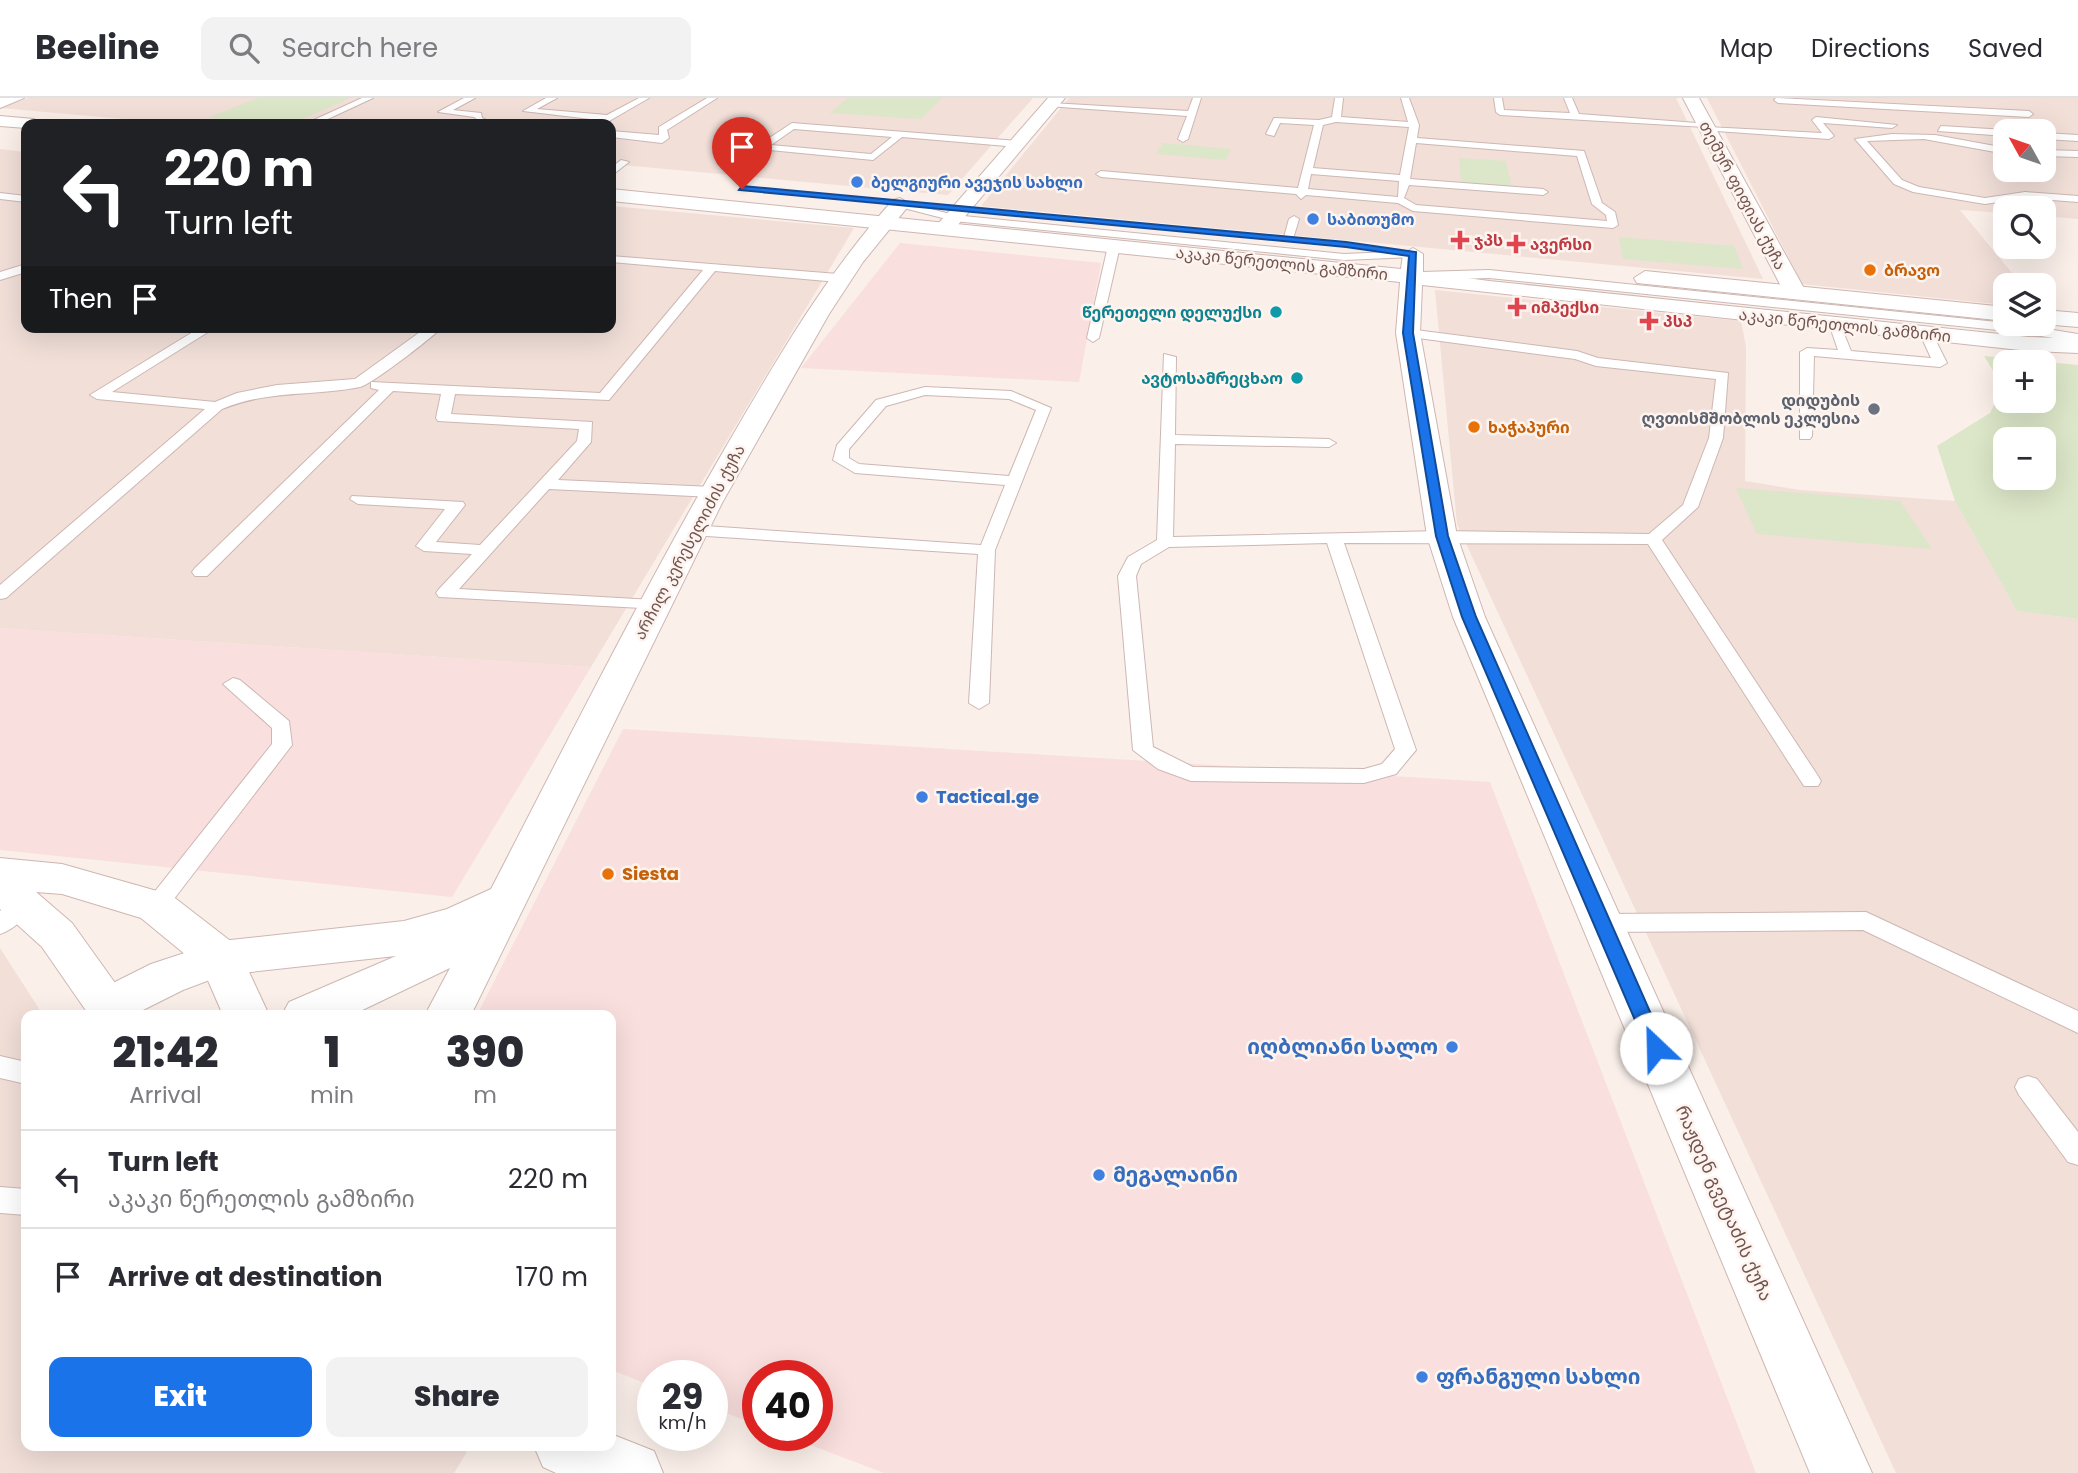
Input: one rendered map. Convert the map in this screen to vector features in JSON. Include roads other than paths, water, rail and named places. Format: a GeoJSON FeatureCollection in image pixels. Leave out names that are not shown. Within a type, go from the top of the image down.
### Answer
{"type":"FeatureCollection","features":[{"type":"Feature","properties":{"kind":"street"},"geometry":{"type":"LineString","coordinates":[[0,103],[16,98]]}},
{"type":"Feature","properties":{"kind":"street","name":"თემურ ფიფიას ქუჩა"},"geometry":{"type":"LineString","coordinates":[[1691,98],[1794,292]]}},
{"type":"Feature","properties":{"kind":"street"},"geometry":{"type":"LineString","coordinates":[[954,218],[1054,102]]}},
{"type":"Feature","properties":{"kind":"street"},"geometry":{"type":"LineString","coordinates":[[0,121],[21,123]]}},
{"type":"Feature","properties":{"kind":"street"},"geometry":{"type":"LineString","coordinates":[[616,170],[638,178]]}},
{"type":"Feature","properties":{"kind":"street","name":"აკაკი წერეთლის გამზირი"},"geometry":{"type":"LineString","coordinates":[[616,194],[885,210],[954,218],[1287,239],[1413,265],[1503,290],[1926,334],[2078,346]]}},
{"type":"Feature","properties":{"kind":"street","name":"აკაკი წერეთლის გამზირი"},"geometry":{"type":"LineString","coordinates":[[885,210],[954,218],[1114,246],[1794,292],[1993,313]]}},
{"type":"Feature","properties":{"kind":"street","name":"არჩილ კერესელიძის ქუჩა"},"geometry":{"type":"LineString","coordinates":[[451,1010],[509,899],[691,530],[838,278],[885,210]]}},
{"type":"Feature","properties":{"kind":"street","name":"რაჟდენ გვეტაძის ქუჩა"},"geometry":{"type":"LineString","coordinates":[[1413,265],[1408,333],[1442,536],[1469,617],[1841,1473]]}},
{"type":"Feature","properties":{"kind":"street"},"geometry":{"type":"LineString","coordinates":[[2056,318],[2078,320]]}},
{"type":"Feature","properties":{"kind":"street"},"geometry":{"type":"LineString","coordinates":[[6,897],[62,879],[156,906],[221,958],[244,1010]]}},
{"type":"Feature","properties":{"kind":"street"},"geometry":{"type":"LineString","coordinates":[[6,897],[57,935],[113,1010],[167,977],[221,958],[404,939],[460,922],[509,899]]}},
{"type":"Feature","properties":{"kind":"street","name":"არჩილ კერესელიძის ქუჩა"},"geometry":{"type":"LineString","coordinates":[[316,1010],[452,945],[509,899]]}},
{"type":"Feature","properties":{"kind":"street"},"geometry":{"type":"LineString","coordinates":[[577,1451],[632,1473]]}},
{"type":"Feature","properties":{"kind":"lane"},"geometry":{"type":"LineString","coordinates":[[321,119],[369,98]]}},
{"type":"Feature","properties":{"kind":"lane"},"geometry":{"type":"LineString","coordinates":[[471,98],[442,112],[478,115],[478,119]]}},
{"type":"Feature","properties":{"kind":"lane"},"geometry":{"type":"LineString","coordinates":[[553,98],[527,111],[609,118],[645,98]]}},
{"type":"Feature","properties":{"kind":"lane"},"geometry":{"type":"LineString","coordinates":[[616,134],[662,139],[662,130],[713,98]]}},
{"type":"Feature","properties":{"kind":"lane"},"geometry":{"type":"LineString","coordinates":[[1183,139],[1197,98]]}},
{"type":"Feature","properties":{"kind":"lane"},"geometry":{"type":"LineString","coordinates":[[1336,119],[1339,98]]}},
{"type":"Feature","properties":{"kind":"lane"},"geometry":{"type":"LineString","coordinates":[[1401,200],[1414,125],[1405,98]]}},
{"type":"Feature","properties":{"kind":"lane"},"geometry":{"type":"LineString","coordinates":[[1498,98],[1500,112],[1829,136],[1816,120],[1993,132]]}},
{"type":"Feature","properties":{"kind":"lane"},"geometry":{"type":"LineString","coordinates":[[1568,98],[1576,116]]}},
{"type":"Feature","properties":{"kind":"lane"},"geometry":{"type":"LineString","coordinates":[[1935,98],[1947,109]]}},
{"type":"Feature","properties":{"kind":"lane"},"geometry":{"type":"LineString","coordinates":[[1778,100],[2029,114]]}},
{"type":"Feature","properties":{"kind":"lane"},"geometry":{"type":"LineString","coordinates":[[1054,102],[1192,114]]}},
{"type":"Feature","properties":{"kind":"lane"},"geometry":{"type":"LineString","coordinates":[[1271,134],[1276,120],[1319,123],[1336,119],[1414,125]]}},
{"type":"Feature","properties":{"kind":"lane"},"geometry":{"type":"LineString","coordinates":[[1302,194],[1319,123]]}},
{"type":"Feature","properties":{"kind":"lane"},"geometry":{"type":"LineString","coordinates":[[898,136],[873,157],[762,147],[792,126],[1020,144]]}},
{"type":"Feature","properties":{"kind":"lane"},"geometry":{"type":"LineString","coordinates":[[1993,150],[1942,139],[1893,136],[1860,139],[1898,182],[1917,190],[1976,201],[2025,195],[2078,199]]}},
{"type":"Feature","properties":{"kind":"lane"},"geometry":{"type":"LineString","coordinates":[[2056,137],[2078,138]]}},
{"type":"Feature","properties":{"kind":"lane"},"geometry":{"type":"LineString","coordinates":[[1101,174],[1302,194],[1401,200],[1413,208],[1613,225],[1611,214],[1597,204],[1581,153],[1412,140]]}},
{"type":"Feature","properties":{"kind":"lane"},"geometry":{"type":"LineString","coordinates":[[2073,154],[2078,164]]}},
{"type":"Feature","properties":{"kind":"lane"},"geometry":{"type":"LineString","coordinates":[[1309,170],[1543,192]]}},
{"type":"Feature","properties":{"kind":"lane"},"geometry":{"type":"LineString","coordinates":[[0,196],[21,198]]}},
{"type":"Feature","properties":{"kind":"lane"},"geometry":{"type":"LineString","coordinates":[[954,218],[1353,257],[1489,274],[2017,328],[2078,338]]}},
{"type":"Feature","properties":{"kind":"lane"},"geometry":{"type":"LineString","coordinates":[[1287,239],[1294,219]]}},
{"type":"Feature","properties":{"kind":"lane"},"geometry":{"type":"LineString","coordinates":[[1093,338],[1114,246]]}},
{"type":"Feature","properties":{"kind":"lane"},"geometry":{"type":"LineString","coordinates":[[616,259],[838,278]]}},
{"type":"Feature","properties":{"kind":"lane"},"geometry":{"type":"LineString","coordinates":[[0,594],[217,406],[265,391],[359,383],[390,387],[604,397],[711,268]]}},
{"type":"Feature","properties":{"kind":"lane"},"geometry":{"type":"LineString","coordinates":[[0,276],[21,270]]}},
{"type":"Feature","properties":{"kind":"lane"},"geometry":{"type":"LineString","coordinates":[[1835,324],[1846,354]]}},
{"type":"Feature","properties":{"kind":"lane"},"geometry":{"type":"LineString","coordinates":[[200,333],[97,396],[217,406]]}},
{"type":"Feature","properties":{"kind":"lane"},"geometry":{"type":"LineString","coordinates":[[359,383],[428,333]]}},
{"type":"Feature","properties":{"kind":"lane"},"geometry":{"type":"LineString","coordinates":[[1334,539],[1406,750],[1390,769],[1364,776],[1191,774],[1165,764],[1143,750],[1127,576],[1134,561],[1164,542],[1442,536],[1653,539],[1690,507],[1716,438],[1723,376],[1596,362],[1577,355],[1408,333]]}},
{"type":"Feature","properties":{"kind":"lane"},"geometry":{"type":"LineString","coordinates":[[1805,436],[1807,352],[1940,363],[1926,334]]}},
{"type":"Feature","properties":{"kind":"lane"},"geometry":{"type":"LineString","coordinates":[[1164,542],[1169,357]]}},
{"type":"Feature","properties":{"kind":"lane"},"geometry":{"type":"LineString","coordinates":[[201,572],[390,387]]}},
{"type":"Feature","properties":{"kind":"lane"},"geometry":{"type":"LineString","coordinates":[[449,390],[443,418],[587,425],[584,442],[445,593],[654,605]]}},
{"type":"Feature","properties":{"kind":"lane"},"geometry":{"type":"LineString","coordinates":[[979,703],[987,550],[1015,481],[1044,408],[1011,395],[925,391],[904,395],[881,403],[842,448],[841,460],[855,468],[1015,481]]}},
{"type":"Feature","properties":{"kind":"lane"},"geometry":{"type":"LineString","coordinates":[[1167,439],[1329,443]]}},
{"type":"Feature","properties":{"kind":"lane"},"geometry":{"type":"LineString","coordinates":[[547,484],[713,492]]}},
{"type":"Feature","properties":{"kind":"lane"},"geometry":{"type":"LineString","coordinates":[[358,499],[457,505],[424,546],[485,550]]}},
{"type":"Feature","properties":{"kind":"lane"},"geometry":{"type":"LineString","coordinates":[[691,530],[987,550]]}},
{"type":"Feature","properties":{"kind":"lane"},"geometry":{"type":"LineString","coordinates":[[1653,539],[1811,781]]}},
{"type":"Feature","properties":{"kind":"lane"},"geometry":{"type":"LineString","coordinates":[[156,906],[282,744],[282,726],[233,684]]}},
{"type":"Feature","properties":{"kind":"lane"},"geometry":{"type":"LineString","coordinates":[[1602,923],[1866,921],[2078,1023]]}},
{"type":"Feature","properties":{"kind":"lane"},"geometry":{"type":"LineString","coordinates":[[0,1067],[21,1072]]}},
{"type":"Feature","properties":{"kind":"lane"},"geometry":{"type":"LineString","coordinates":[[2028,1087],[2078,1153]]}},
{"type":"Feature","properties":{"kind":"lane"},"geometry":{"type":"LineString","coordinates":[[0,1200],[21,1202]]}},
{"type":"Feature","properties":{"kind":"place","name":"ბელგიური ავეჯის სახლი"},"geometry":{"type":"Point","coordinates":[857,182]}},
{"type":"Feature","properties":{"kind":"place","name":"საბითუმო"},"geometry":{"type":"Point","coordinates":[1313,219]}},
{"type":"Feature","properties":{"kind":"place","name":"ჯპს"},"geometry":{"type":"Point","coordinates":[1460,240]}},
{"type":"Feature","properties":{"kind":"place","name":"ავერსი"},"geometry":{"type":"Point","coordinates":[1516,244]}},
{"type":"Feature","properties":{"kind":"place","name":"ბრავო"},"geometry":{"type":"Point","coordinates":[1870,270]}},
{"type":"Feature","properties":{"kind":"place","name":"იმპექსი"},"geometry":{"type":"Point","coordinates":[1517,307]}},
{"type":"Feature","properties":{"kind":"place","name":"წერეთელი დელუქსი"},"geometry":{"type":"Point","coordinates":[1276,312]}},
{"type":"Feature","properties":{"kind":"place","name":"პსპ"},"geometry":{"type":"Point","coordinates":[1649,321]}},
{"type":"Feature","properties":{"kind":"place","name":"ავტოსამრეცხაო"},"geometry":{"type":"Point","coordinates":[1297,378]}},
{"type":"Feature","properties":{"kind":"place","name":"დიდუბის ღვთისმშობლის ეკლესია"},"geometry":{"type":"Point","coordinates":[1874,409]}},
{"type":"Feature","properties":{"kind":"place","name":"ხაჭაპური"},"geometry":{"type":"Point","coordinates":[1474,427]}},
{"type":"Feature","properties":{"kind":"place","name":"Tactical.ge"},"geometry":{"type":"Point","coordinates":[922,797]}},
{"type":"Feature","properties":{"kind":"place","name":"Siesta"},"geometry":{"type":"Point","coordinates":[608,874]}},
{"type":"Feature","properties":{"kind":"place","name":"იღბლიანი სალო"},"geometry":{"type":"Point","coordinates":[1452,1047]}},
{"type":"Feature","properties":{"kind":"place","name":"მეგალაინი"},"geometry":{"type":"Point","coordinates":[1099,1175]}},
{"type":"Feature","properties":{"kind":"place","name":"ფრანგული სახლი"},"geometry":{"type":"Point","coordinates":[1422,1377]}}]}
